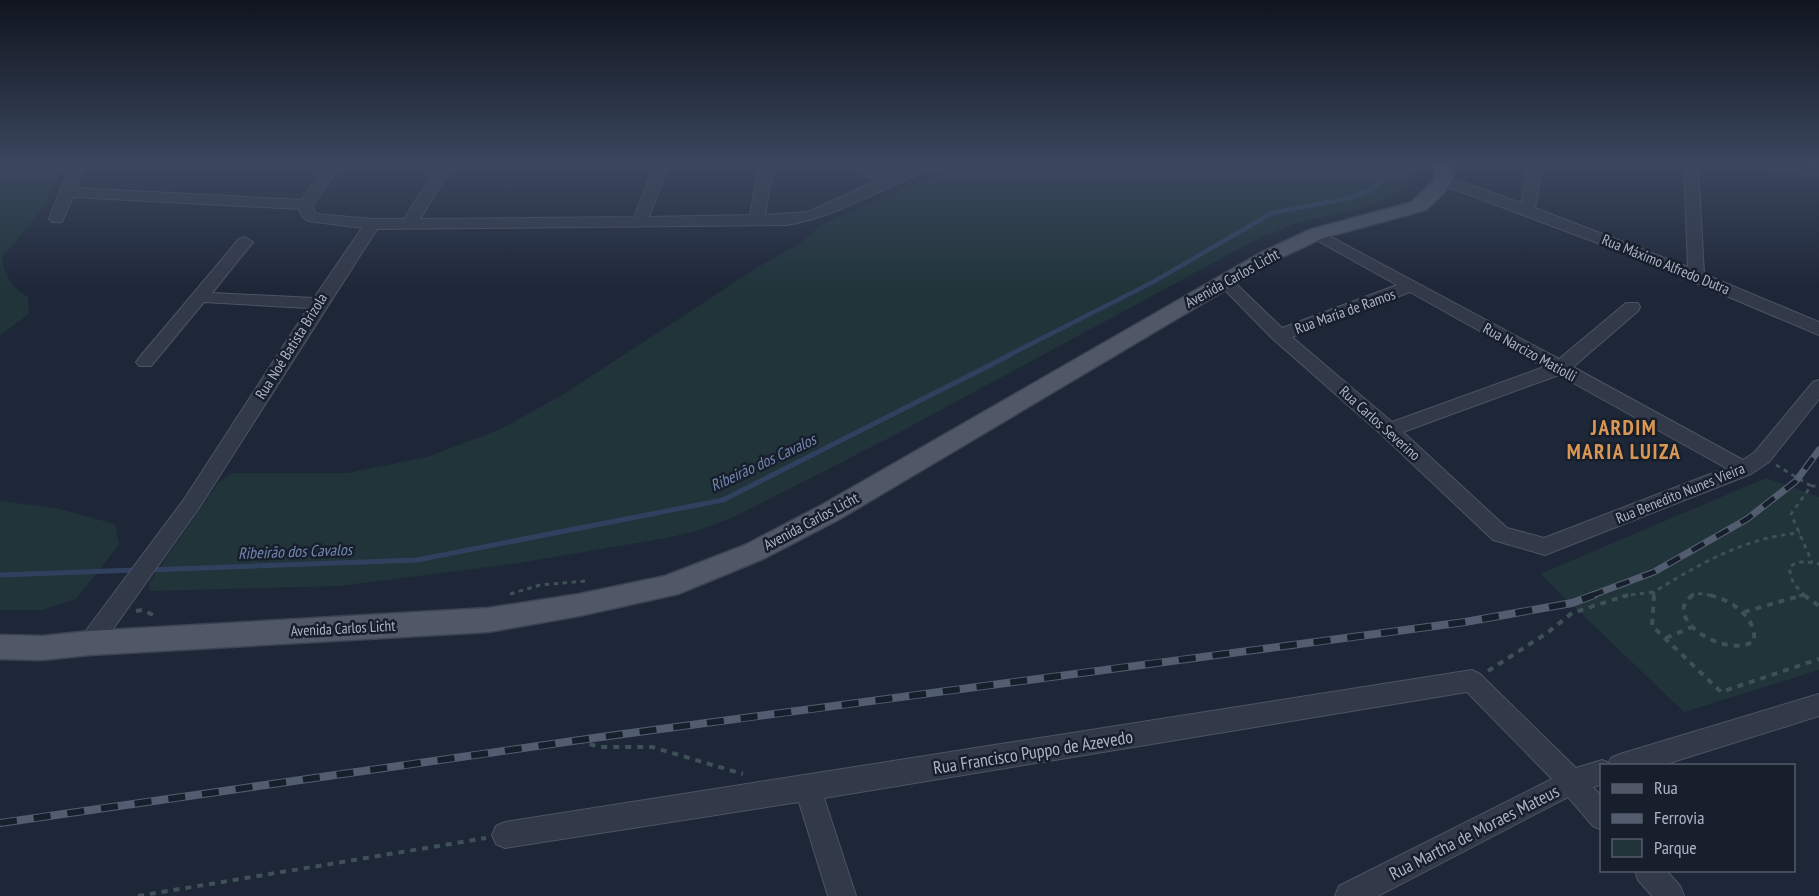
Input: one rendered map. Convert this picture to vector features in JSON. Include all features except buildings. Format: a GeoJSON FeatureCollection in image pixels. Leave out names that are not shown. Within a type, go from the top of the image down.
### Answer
{"type":"FeatureCollection","features":[{"type":"Feature","properties":{"kind":"main road","name":"Avenida Carlos Licht"},"geometry":{"type":"LineString","coordinates":[[0,647],[42,648],[90,643],[488,620],[579,605],[668,586],[754,552],[829,513],[1269,256],[1316,234],[1419,206]]}},
{"type":"Feature","properties":{"kind":"street"},"geometry":{"type":"LineString","coordinates":[[57,219],[62,206]]}},
{"type":"Feature","properties":{"kind":"street"},"geometry":{"type":"LineString","coordinates":[[306,206],[307,213],[313,218],[372,224],[787,220],[812,216],[833,206]]}},
{"type":"Feature","properties":{"kind":"street"},"geometry":{"type":"LineString","coordinates":[[409,224],[421,206]]}},
{"type":"Feature","properties":{"kind":"street"},"geometry":{"type":"LineString","coordinates":[[640,220],[646,206]]}},
{"type":"Feature","properties":{"kind":"street"},"geometry":{"type":"LineString","coordinates":[[757,220],[760,206]]}},
{"type":"Feature","properties":{"kind":"street","name":"Rua Máximo Alfredo Dutra"},"geometry":{"type":"LineString","coordinates":[[1520,206],[1696,275],[1819,330]]}},
{"type":"Feature","properties":{"kind":"street"},"geometry":{"type":"LineString","coordinates":[[1693,206],[1696,275]]}},
{"type":"Feature","properties":{"kind":"street","name":"Rua Noé Batista Brizola"},"geometry":{"type":"LineString","coordinates":[[90,643],[193,502],[318,303],[372,224]]}},
{"type":"Feature","properties":{"kind":"street","name":"Rua Narcizo Matiolli"},"geometry":{"type":"LineString","coordinates":[[1316,234],[1744,470]]}},
{"type":"Feature","properties":{"kind":"street"},"geometry":{"type":"LineString","coordinates":[[145,362],[245,242]]}},
{"type":"Feature","properties":{"kind":"street","name":"Rua Carlos Severino"},"geometry":{"type":"LineString","coordinates":[[1224,281],[1279,335],[1389,430],[1500,534],[1545,547]]}},
{"type":"Feature","properties":{"kind":"street","name":"Rua Maria de Ramos"},"geometry":{"type":"LineString","coordinates":[[1279,335],[1411,286]]}},
{"type":"Feature","properties":{"kind":"street"},"geometry":{"type":"LineString","coordinates":[[199,297],[318,303]]}},
{"type":"Feature","properties":{"kind":"street"},"geometry":{"type":"LineString","coordinates":[[1389,430],[1560,368],[1632,307]]}},
{"type":"Feature","properties":{"kind":"street","name":"Rua Benedito Nunes Vieira"},"geometry":{"type":"LineString","coordinates":[[1545,547],[1744,470],[1762,457],[1819,386]]}},
{"type":"Feature","properties":{"kind":"street"},"geometry":{"type":"LineString","coordinates":[[1472,681],[1572,782],[1600,815]]}},
{"type":"Feature","properties":{"kind":"street","name":"Rua Francisco Puppo de Azevedo"},"geometry":{"type":"LineString","coordinates":[[505,835],[1472,681]]}},
{"type":"Feature","properties":{"kind":"street"},"geometry":{"type":"LineString","coordinates":[[1623,764],[1819,705]]}},
{"type":"Feature","properties":{"kind":"street","name":"Rua Martha de Moraes Mateus"},"geometry":{"type":"LineString","coordinates":[[1348,896],[1572,782],[1600,773]]}},
{"type":"Feature","properties":{"kind":"street"},"geometry":{"type":"LineString","coordinates":[[808,788],[842,896]]}},
{"type":"Feature","properties":{"kind":"street"},"geometry":{"type":"LineString","coordinates":[[1650,872],[1670,896]]}},
{"type":"Feature","properties":{"kind":"path"},"geometry":{"type":"LineString","coordinates":[[1762,457],[1810,486],[1819,486]]}},
{"type":"Feature","properties":{"kind":"path"},"geometry":{"type":"LineString","coordinates":[[1810,486],[1791,514],[1812,562]]}},
{"type":"Feature","properties":{"kind":"path"},"geometry":{"type":"LineString","coordinates":[[1472,681],[1547,633],[1572,613],[1625,595],[1654,591],[1693,568],[1772,534],[1800,533]]}},
{"type":"Feature","properties":{"kind":"path"},"geometry":{"type":"LineString","coordinates":[[1819,564],[1800,561],[1789,569],[1788,575],[1791,583],[1803,596],[1819,606]]}},
{"type":"Feature","properties":{"kind":"path"},"geometry":{"type":"LineString","coordinates":[[509,594],[540,585],[595,581]]}},
{"type":"Feature","properties":{"kind":"path"},"geometry":{"type":"LineString","coordinates":[[1654,591],[1652,626],[1721,692],[1819,659]]}},
{"type":"Feature","properties":{"kind":"path"},"geometry":{"type":"LineString","coordinates":[[1695,593],[1716,596],[1744,612],[1754,625],[1756,634],[1753,641],[1738,647],[1714,642],[1692,627],[1682,610],[1682,602],[1695,593]]}},
{"type":"Feature","properties":{"kind":"path"},"geometry":{"type":"LineString","coordinates":[[1744,612],[1803,596]]}},
{"type":"Feature","properties":{"kind":"path"},"geometry":{"type":"LineString","coordinates":[[119,606],[142,610],[162,618]]}},
{"type":"Feature","properties":{"kind":"path"},"geometry":{"type":"LineString","coordinates":[[1665,639],[1692,627]]}},
{"type":"Feature","properties":{"kind":"path"},"geometry":{"type":"LineString","coordinates":[[578,741],[600,747],[652,747],[709,762],[743,774],[767,795]]}},
{"type":"Feature","properties":{"kind":"path"},"geometry":{"type":"LineString","coordinates":[[138,896],[505,835]]}},
{"type":"Feature","properties":{"kind":"green space"},"geometry":{"type":"Polygon","coordinates":[[[0,206],[43,206],[2,257],[10,280],[28,297],[29,314],[0,335],[0,206]]]}},
{"type":"Feature","properties":{"kind":"green space"},"geometry":{"type":"Polygon","coordinates":[[[865,206],[1369,206],[1306,221],[1263,236],[889,438],[734,517],[696,531],[512,564],[339,586],[150,591],[149,583],[219,482],[232,473],[348,473],[427,457],[501,429],[564,394],[758,267],[802,242],[823,224],[865,206]]]}},
{"type":"Feature","properties":{"kind":"green space"},"geometry":{"type":"Polygon","coordinates":[[[1766,478],[1819,497],[1819,670],[1684,712],[1540,574],[1766,478]]]}},
{"type":"Feature","properties":{"kind":"green space"},"geometry":{"type":"Polygon","coordinates":[[[0,501],[56,508],[115,524],[119,545],[76,599],[42,610],[0,610],[0,501]]]}},
{"type":"Feature","properties":{"kind":"waterway","name":"Ribeirão dos Cavalos"},"geometry":{"type":"LineString","coordinates":[[1007,356],[1153,282],[1272,213],[1309,206]]}},
{"type":"Feature","properties":{"kind":"waterway","name":"Ribeirão dos Cavalos"},"geometry":{"type":"LineString","coordinates":[[148,570],[417,560],[723,500],[1010,355]]}},
{"type":"Feature","properties":{"kind":"waterway","name":"Ribeirão dos Cavalos"},"geometry":{"type":"LineString","coordinates":[[0,575],[136,570]]}},
{"type":"Feature","properties":{"kind":"railway"},"geometry":{"type":"LineString","coordinates":[[1590,596],[1654,572],[1747,519],[1796,481],[1819,450]]}},
{"type":"Feature","properties":{"kind":"railway"},"geometry":{"type":"LineString","coordinates":[[0,823],[601,737],[1465,622],[1572,603],[1594,595]]}},
{"type":"Feature","properties":{"kind":"district","name":"JARDIM MARIA LUIZA"},"geometry":{"type":"Point","coordinates":[1624,439]}}]}
